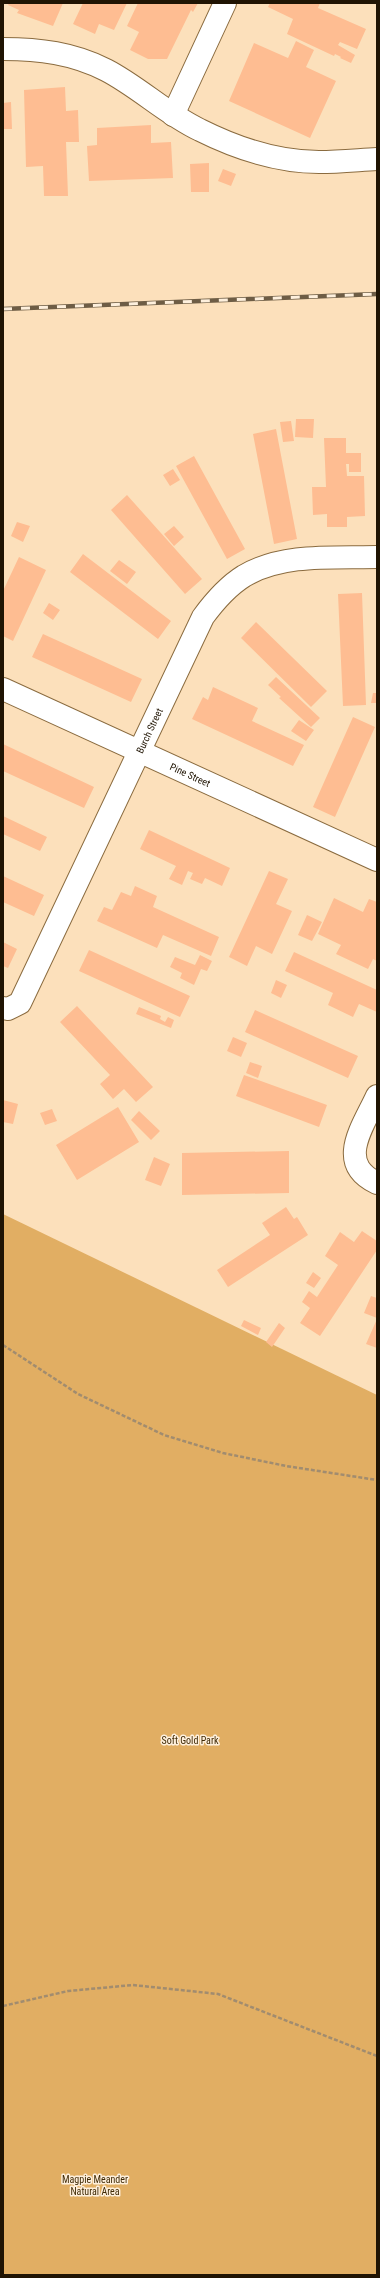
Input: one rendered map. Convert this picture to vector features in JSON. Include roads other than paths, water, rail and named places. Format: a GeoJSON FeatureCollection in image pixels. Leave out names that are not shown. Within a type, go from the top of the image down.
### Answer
{"type":"FeatureCollection","features":[{"type":"Feature","properties":{"kind":"street"},"geometry":{"type":"LineString","coordinates":[[173,115],[225,3]]}},
{"type":"Feature","properties":{"kind":"street"},"geometry":{"type":"LineString","coordinates":[[3,49],[39,49],[71,56],[106,70],[173,115],[199,130],[229,143],[273,156],[318,162],[377,160]]}},
{"type":"Feature","properties":{"kind":"street","name":"Burch Street"},"geometry":{"type":"LineString","coordinates":[[3,1008],[8,1009],[20,1003],[202,617],[218,597],[244,576],[271,564],[377,557]]}},
{"type":"Feature","properties":{"kind":"street","name":"Pine Street"},"geometry":{"type":"LineString","coordinates":[[3,689],[377,860]]}},
{"type":"Feature","properties":{"kind":"street"},"geometry":{"type":"LineString","coordinates":[[377,1096],[354,1148],[355,1164],[365,1177],[377,1183]]}},
{"type":"Feature","properties":{"kind":"railway"},"geometry":{"type":"LineString","coordinates":[[3,309],[377,294]]}},
{"type":"Feature","properties":{"kind":"park label","name":"Soft Gold Park"},"geometry":{"type":"Point","coordinates":[190,1740]}},
{"type":"Feature","properties":{"kind":"park label","name":"Magpie Meander Natural Area"},"geometry":{"type":"Point","coordinates":[95,2184]}}]}
